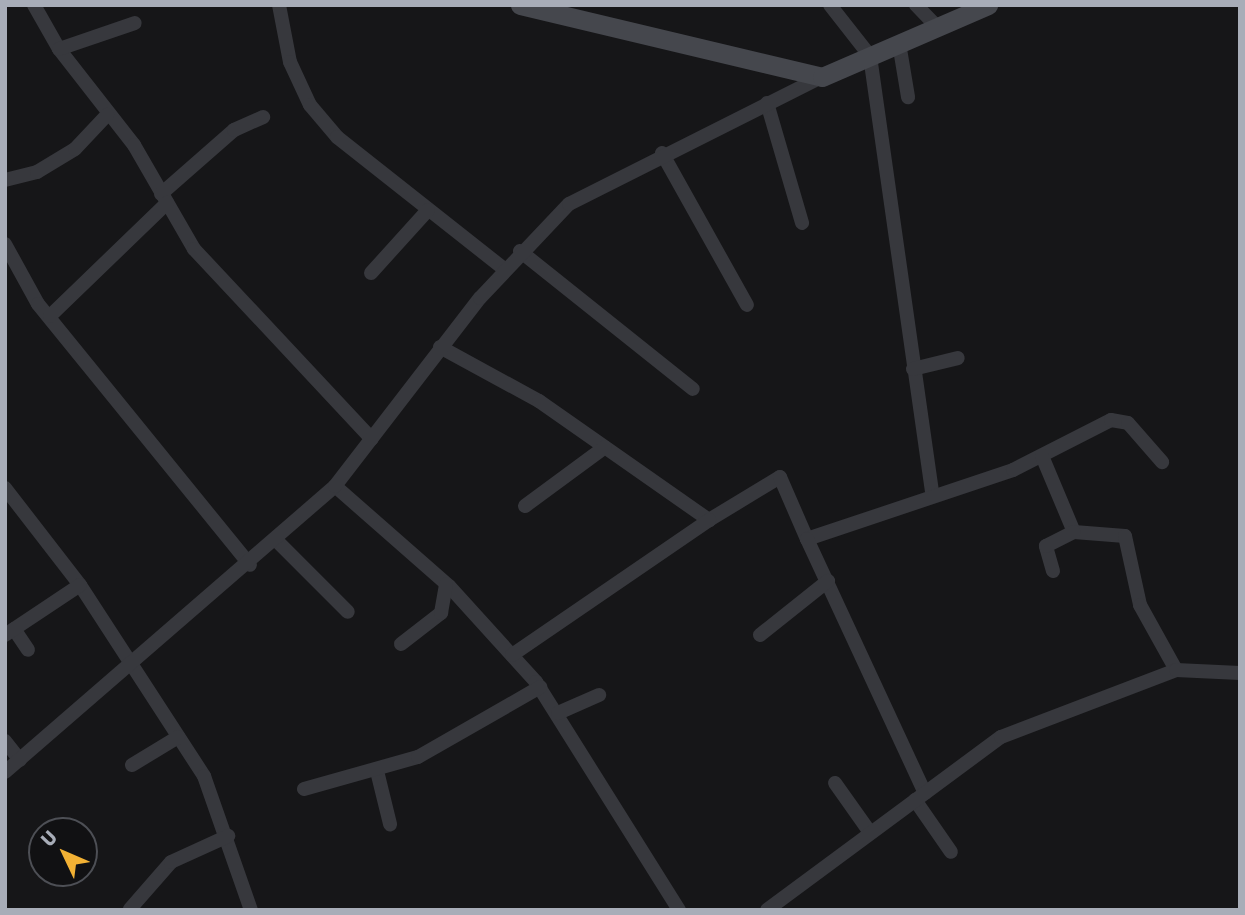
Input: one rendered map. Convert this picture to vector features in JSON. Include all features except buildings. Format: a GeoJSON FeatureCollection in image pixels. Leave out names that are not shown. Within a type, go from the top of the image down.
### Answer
{"type":"FeatureCollection","features":[{"type":"Feature","properties":{"kind":"street"},"geometry":{"type":"LineString","coordinates":[[34,5],[59,49],[107,115],[134,145],[194,249],[372,439]]}},
{"type":"Feature","properties":{"kind":"street"},"geometry":{"type":"LineString","coordinates":[[279,5],[289,62],[310,105],[337,137],[504,269]]}},
{"type":"Feature","properties":{"kind":"street"},"geometry":{"type":"LineString","coordinates":[[520,5],[572,13],[822,77]]}},
{"type":"Feature","properties":{"kind":"street"},"geometry":{"type":"LineString","coordinates":[[830,5],[870,56],[933,496]]}},
{"type":"Feature","properties":{"kind":"street"},"geometry":{"type":"LineString","coordinates":[[916,5],[936,26]]}},
{"type":"Feature","properties":{"kind":"street"},"geometry":{"type":"LineString","coordinates":[[5,772],[250,565],[335,486],[440,347],[504,269],[569,204],[662,153],[766,103],[988,5]]}},
{"type":"Feature","properties":{"kind":"street"},"geometry":{"type":"LineString","coordinates":[[59,49],[135,23]]}},
{"type":"Feature","properties":{"kind":"street"},"geometry":{"type":"LineString","coordinates":[[898,43],[908,97]]}},
{"type":"Feature","properties":{"kind":"street"},"geometry":{"type":"LineString","coordinates":[[766,103],[802,223]]}},
{"type":"Feature","properties":{"kind":"street"},"geometry":{"type":"LineString","coordinates":[[5,180],[37,172],[75,149],[107,115]]}},
{"type":"Feature","properties":{"kind":"street"},"geometry":{"type":"LineString","coordinates":[[50,316],[234,130],[263,117]]}},
{"type":"Feature","properties":{"kind":"street"},"geometry":{"type":"LineString","coordinates":[[662,153],[747,306]]}},
{"type":"Feature","properties":{"kind":"street"},"geometry":{"type":"LineString","coordinates":[[371,273],[428,210]]}},
{"type":"Feature","properties":{"kind":"street"},"geometry":{"type":"LineString","coordinates":[[5,244],[30,294],[250,565]]}},
{"type":"Feature","properties":{"kind":"street"},"geometry":{"type":"LineString","coordinates":[[520,251],[693,389]]}},
{"type":"Feature","properties":{"kind":"street"},"geometry":{"type":"LineString","coordinates":[[440,347],[539,401],[709,520]]}},
{"type":"Feature","properties":{"kind":"street"},"geometry":{"type":"LineString","coordinates":[[913,369],[958,358]]}},
{"type":"Feature","properties":{"kind":"street"},"geometry":{"type":"LineString","coordinates":[[807,539],[1042,456],[1119,419],[1162,462]]}},
{"type":"Feature","properties":{"kind":"street"},"geometry":{"type":"LineString","coordinates":[[525,506],[605,447]]}},
{"type":"Feature","properties":{"kind":"street"},"geometry":{"type":"LineString","coordinates":[[1042,456],[1074,532]]}},
{"type":"Feature","properties":{"kind":"street"},"geometry":{"type":"LineString","coordinates":[[512,655],[709,520],[780,477],[828,581],[920,797],[951,852]]}},
{"type":"Feature","properties":{"kind":"street"},"geometry":{"type":"LineString","coordinates":[[335,486],[446,583],[540,687],[679,910]]}},
{"type":"Feature","properties":{"kind":"street"},"geometry":{"type":"LineString","coordinates":[[5,488],[80,585],[204,776],[228,836],[251,910]]}},
{"type":"Feature","properties":{"kind":"street"},"geometry":{"type":"LineString","coordinates":[[1053,571],[1046,546],[1074,532],[1125,536],[1140,605],[1176,670]]}},
{"type":"Feature","properties":{"kind":"street"},"geometry":{"type":"LineString","coordinates":[[277,541],[348,612]]}},
{"type":"Feature","properties":{"kind":"street"},"geometry":{"type":"LineString","coordinates":[[760,635],[828,581]]}},
{"type":"Feature","properties":{"kind":"street"},"geometry":{"type":"LineString","coordinates":[[401,644],[441,613],[446,583]]}},
{"type":"Feature","properties":{"kind":"street"},"geometry":{"type":"LineString","coordinates":[[28,650],[10,632],[80,585]]}},
{"type":"Feature","properties":{"kind":"street"},"geometry":{"type":"LineString","coordinates":[[767,910],[869,831],[1001,737],[1176,670],[1240,673]]}},
{"type":"Feature","properties":{"kind":"street"},"geometry":{"type":"LineString","coordinates":[[304,789],[377,771],[418,757],[540,687]]}},
{"type":"Feature","properties":{"kind":"street"},"geometry":{"type":"LineString","coordinates":[[558,713],[599,695]]}},
{"type":"Feature","properties":{"kind":"street"},"geometry":{"type":"LineString","coordinates":[[132,765],[178,737]]}},
{"type":"Feature","properties":{"kind":"street"},"geometry":{"type":"LineString","coordinates":[[5,741],[20,760]]}},
{"type":"Feature","properties":{"kind":"street"},"geometry":{"type":"LineString","coordinates":[[377,771],[390,824]]}},
{"type":"Feature","properties":{"kind":"street"},"geometry":{"type":"LineString","coordinates":[[835,783],[869,831]]}},
{"type":"Feature","properties":{"kind":"street"},"geometry":{"type":"LineString","coordinates":[[130,909],[171,862],[228,836]]}}]}
